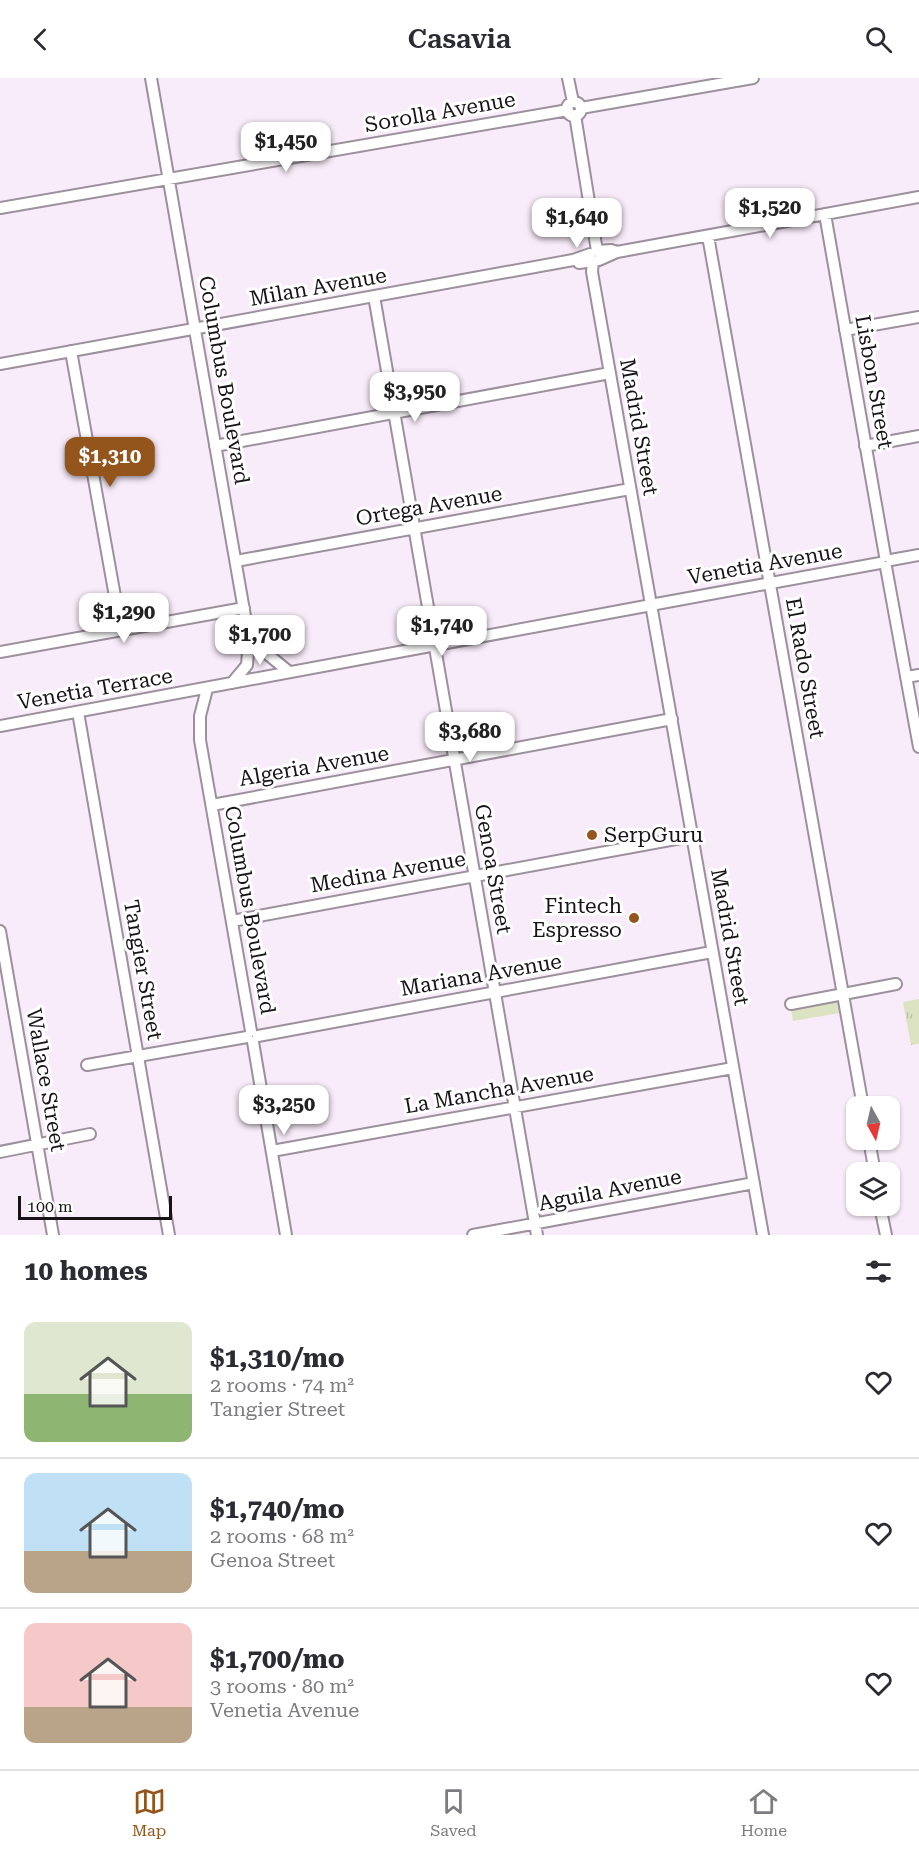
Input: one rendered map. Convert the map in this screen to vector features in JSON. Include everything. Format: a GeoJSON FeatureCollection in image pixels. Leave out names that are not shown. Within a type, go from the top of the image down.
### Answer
{"type":"FeatureCollection","features":[{"type":"Feature","properties":{"kind":"street","name":"Columbus Boulevard"},"geometry":{"type":"LineString","coordinates":[[151,78],[249,639],[247,665],[232,683]]}},
{"type":"Feature","properties":{"kind":"street","name":"Madrid Street"},"geometry":{"type":"LineString","coordinates":[[568,78],[595,256],[592,272],[763,1235]]}},
{"type":"Feature","properties":{"kind":"street","name":"Sorolla Avenue"},"geometry":{"type":"LineString","coordinates":[[0,208],[753,78]]}},
{"type":"Feature","properties":{"kind":"street","name":"Milan Avenue"},"geometry":{"type":"LineString","coordinates":[[0,364],[595,256],[611,250],[617,252],[919,197]]}},
{"type":"Feature","properties":{"kind":"street","name":"Lisbon Street"},"geometry":{"type":"LineString","coordinates":[[825,214],[919,747]]}},
{"type":"Feature","properties":{"kind":"street","name":"El Rado Street"},"geometry":{"type":"LineString","coordinates":[[708,236],[861,1096]]}},
{"type":"Feature","properties":{"kind":"street","name":"Genoa Street"},"geometry":{"type":"LineString","coordinates":[[374,296],[537,1235]]}},
{"type":"Feature","properties":{"kind":"street"},"geometry":{"type":"LineString","coordinates":[[845,330],[919,317]]}},
{"type":"Feature","properties":{"kind":"street"},"geometry":{"type":"LineString","coordinates":[[71,351],[121,630]]}},
{"type":"Feature","properties":{"kind":"street"},"geometry":{"type":"LineString","coordinates":[[215,446],[610,373]]}},
{"type":"Feature","properties":{"kind":"street"},"geometry":{"type":"LineString","coordinates":[[865,446],[919,436]]}},
{"type":"Feature","properties":{"kind":"street","name":"Ortega Avenue"},"geometry":{"type":"LineString","coordinates":[[236,561],[630,489]]}},
{"type":"Feature","properties":{"kind":"street","name":"Venetia Avenue"},"geometry":{"type":"LineString","coordinates":[[232,683],[919,555]]}},
{"type":"Feature","properties":{"kind":"street"},"geometry":{"type":"LineString","coordinates":[[0,652],[244,608]]}},
{"type":"Feature","properties":{"kind":"street"},"geometry":{"type":"LineString","coordinates":[[249,639],[288,671]]}},
{"type":"Feature","properties":{"kind":"street"},"geometry":{"type":"LineString","coordinates":[[906,677],[919,675]]}},
{"type":"Feature","properties":{"kind":"street","name":"Venetia Terrace"},"geometry":{"type":"LineString","coordinates":[[0,726],[232,683]]}},
{"type":"Feature","properties":{"kind":"street","name":"Columbus Boulevard"},"geometry":{"type":"LineString","coordinates":[[207,689],[200,730],[286,1235]]}},
{"type":"Feature","properties":{"kind":"street","name":"Tangier Street"},"geometry":{"type":"LineString","coordinates":[[78,712],[169,1235]]}},
{"type":"Feature","properties":{"kind":"street","name":"Algeria Avenue"},"geometry":{"type":"LineString","coordinates":[[212,805],[672,719]]}},
{"type":"Feature","properties":{"kind":"street","name":"Medina Avenue"},"geometry":{"type":"LineString","coordinates":[[232,921],[692,836]]}},
{"type":"Feature","properties":{"kind":"street","name":"Wallace Street"},"geometry":{"type":"LineString","coordinates":[[0,931],[53,1235]]}},
{"type":"Feature","properties":{"kind":"street","name":"Mariana Avenue"},"geometry":{"type":"LineString","coordinates":[[87,1065],[712,952]]}},
{"type":"Feature","properties":{"kind":"street"},"geometry":{"type":"LineString","coordinates":[[791,1004],[896,984]]}},
{"type":"Feature","properties":{"kind":"street","name":"La Mancha Avenue"},"geometry":{"type":"LineString","coordinates":[[272,1152],[733,1068]]}},
{"type":"Feature","properties":{"kind":"street"},"geometry":{"type":"LineString","coordinates":[[0,1152],[90,1134]]}},
{"type":"Feature","properties":{"kind":"street","name":"Aguila Avenue"},"geometry":{"type":"LineString","coordinates":[[473,1235],[754,1183]]}},
{"type":"Feature","properties":{"kind":"street"},"geometry":{"type":"LineString","coordinates":[[882,1216],[886,1235]]}},
{"type":"Feature","properties":{"kind":"green space"},"geometry":{"type":"Polygon","coordinates":[[[919,999],[919,1044],[911,1045],[903,1002],[919,999]]]}},
{"type":"Feature","properties":{"kind":"green space"},"geometry":{"type":"Polygon","coordinates":[[[838,1001],[840,1013],[793,1021],[791,1009],[838,1001]]]}},
{"type":"Feature","properties":{"kind":"place","name":"SerpGuru"},"geometry":{"type":"Point","coordinates":[592,835]}},
{"type":"Feature","properties":{"kind":"place","name":"Fintech Espresso"},"geometry":{"type":"Point","coordinates":[634,918]}}]}
